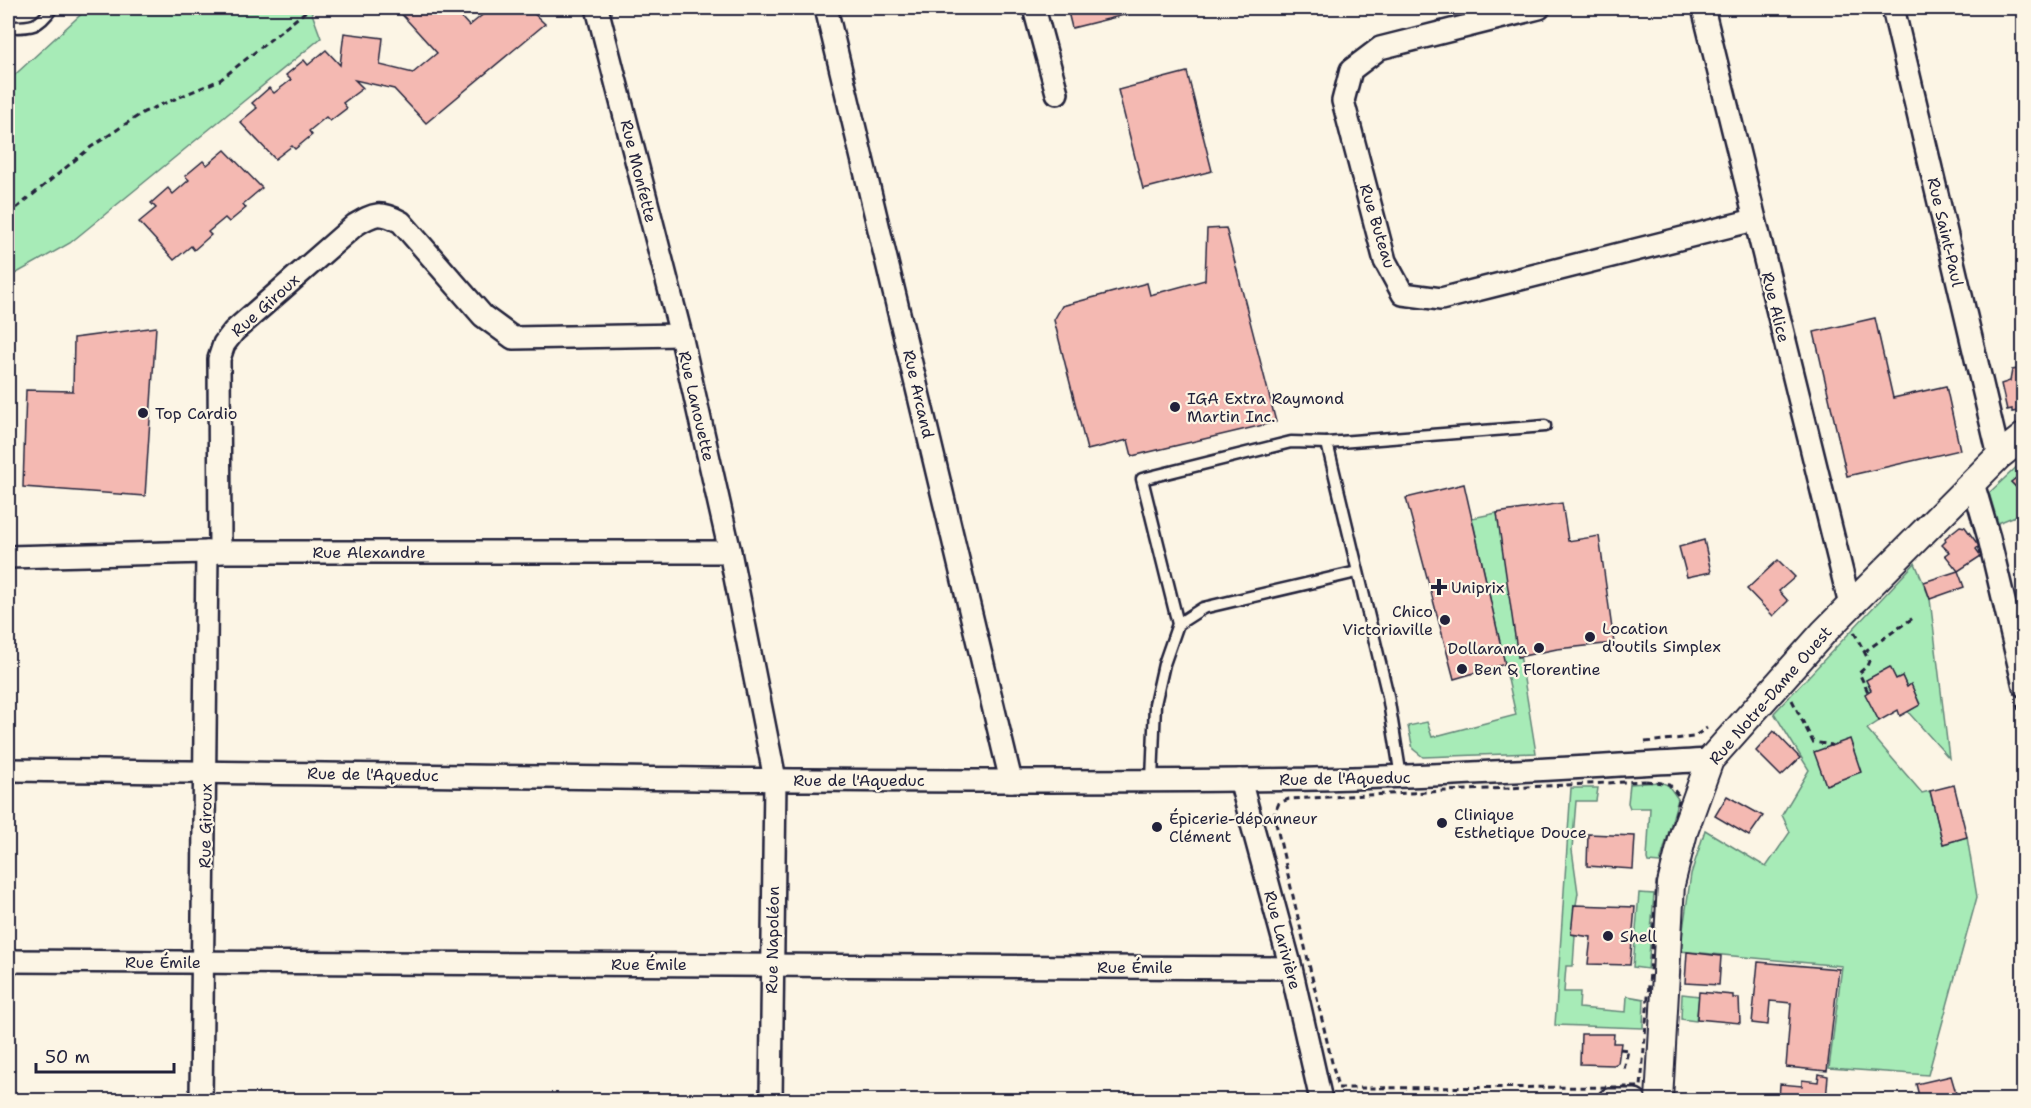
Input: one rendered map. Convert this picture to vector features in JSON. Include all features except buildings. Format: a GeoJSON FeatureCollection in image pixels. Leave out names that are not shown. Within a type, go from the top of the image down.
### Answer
{"type":"FeatureCollection","features":[{"type":"Feature","properties":{"kind":"street","name":"Rue Monfette"},"geometry":{"type":"LineString","coordinates":[[597,8],[681,335]]}},
{"type":"Feature","properties":{"kind":"street","name":"Rue Arcand"},"geometry":{"type":"LineString","coordinates":[[826,8],[1011,781]]}},
{"type":"Feature","properties":{"kind":"street"},"geometry":{"type":"LineString","coordinates":[[1034,8],[1057,93]]}},
{"type":"Feature","properties":{"kind":"street","name":"Rue Buteau"},"geometry":{"type":"LineString","coordinates":[[1539,8],[1380,48],[1351,70],[1343,101],[1385,261],[1402,294],[1441,298],[1754,220]]}},
{"type":"Feature","properties":{"kind":"street","name":"Rue Alice"},"geometry":{"type":"LineString","coordinates":[[1703,8],[1851,616]]}},
{"type":"Feature","properties":{"kind":"street","name":"Rue Saint-Paul"},"geometry":{"type":"LineString","coordinates":[[1893,8],[1999,456]]}},
{"type":"Feature","properties":{"kind":"street","name":"Rue Lanouette"},"geometry":{"type":"LineString","coordinates":[[355,225],[370,216],[384,213],[401,222],[483,316],[513,338],[681,335],[730,552],[775,779]]}},
{"type":"Feature","properties":{"kind":"street","name":"Rue Giroux"},"geometry":{"type":"LineString","coordinates":[[201,1101],[206,772],[219,358],[224,344],[234,331],[355,225]]}},
{"type":"Feature","properties":{"kind":"street","name":"Rue Notre-Dame Ouest"},"geometry":{"type":"LineString","coordinates":[[1645,1096],[1671,884],[1684,832],[1710,760],[1851,616],[1999,456],[2024,436]]}},
{"type":"Feature","properties":{"kind":"street"},"geometry":{"type":"LineString","coordinates":[[1973,483],[2018,646],[2024,686]]}},
{"type":"Feature","properties":{"kind":"street","name":"Rue Alexandre"},"geometry":{"type":"LineString","coordinates":[[8,557],[214,552],[730,552]]}},
{"type":"Feature","properties":{"kind":"street","name":"Rue de l'Aqueduc"},"geometry":{"type":"LineString","coordinates":[[8,770],[1011,781],[1240,780],[1401,777],[1710,760]]}},
{"type":"Feature","properties":{"kind":"street","name":"Rue Napoléon"},"geometry":{"type":"LineString","coordinates":[[771,1101],[775,779]]}},
{"type":"Feature","properties":{"kind":"street","name":"Rue Larivière"},"geometry":{"type":"LineString","coordinates":[[1240,780],[1291,968],[1321,1101]]}},
{"type":"Feature","properties":{"kind":"street","name":"Rue Émile"},"geometry":{"type":"LineString","coordinates":[[8,961],[1291,968]]}},
{"type":"Feature","properties":{"kind":"street"},"geometry":{"type":"LineString","coordinates":[[1609,1101],[1645,1096]]}},
{"type":"Feature","properties":{"kind":"lane"},"geometry":{"type":"LineString","coordinates":[[8,27],[30,27],[43,21],[52,8]]}},
{"type":"Feature","properties":{"kind":"lane"},"geometry":{"type":"LineString","coordinates":[[1152,780],[1155,704],[1164,664],[1178,624],[1142,479],[1291,442],[1327,443],[1545,426]]}},
{"type":"Feature","properties":{"kind":"lane"},"geometry":{"type":"LineString","coordinates":[[1327,443],[1388,696],[1401,777]]}},
{"type":"Feature","properties":{"kind":"lane"},"geometry":{"type":"LineString","coordinates":[[1178,624],[1203,608],[1357,572]]}},
{"type":"Feature","properties":{"kind":"path"},"geometry":{"type":"LineString","coordinates":[[8,215],[91,147],[144,112],[220,80],[310,8]]}},
{"type":"Feature","properties":{"kind":"path"},"geometry":{"type":"LineString","coordinates":[[1851,616],[1869,663],[1859,672],[1868,692]]}},
{"type":"Feature","properties":{"kind":"path","name":"Rue Notre-Dame Ouest"},"geometry":{"type":"LineString","coordinates":[[1846,634],[1851,616]]}},
{"type":"Feature","properties":{"kind":"path"},"geometry":{"type":"LineString","coordinates":[[1864,652],[1913,618]]}},
{"type":"Feature","properties":{"kind":"path","name":"Rue Notre-Dame Ouest"},"geometry":{"type":"LineString","coordinates":[[1782,704],[1790,695],[1813,742],[1832,745]]}},
{"type":"Feature","properties":{"kind":"path"},"geometry":{"type":"LineString","coordinates":[[1693,737],[1713,724]]}},
{"type":"Feature","properties":{"kind":"path"},"geometry":{"type":"LineString","coordinates":[[1620,1049],[1628,1050],[1624,1070]]}},
{"type":"Feature","properties":{"kind":"path"},"geometry":{"type":"LineString","coordinates":[[1338,1088],[1645,1096]]}},
{"type":"Feature","properties":{"kind":"path"},"geometry":{"type":"LineString","coordinates":[[1902,1101],[1919,1094]]}},
{"type":"Feature","properties":{"kind":"green space"},"geometry":{"type":"Polygon","coordinates":[[[88,8],[310,8],[321,38],[70,243],[8,278],[8,81],[88,8]]]}},
{"type":"Feature","properties":{"kind":"green space"},"geometry":{"type":"Polygon","coordinates":[[[2023,461],[2023,472],[2011,482],[2023,495],[2023,513],[1998,523],[1989,493],[2023,461]]]}},
{"type":"Feature","properties":{"kind":"green space"},"geometry":{"type":"Polygon","coordinates":[[[1497,513],[1536,753],[1423,757],[1413,749],[1408,726],[1427,722],[1432,737],[1516,715],[1472,518],[1497,513]]]}},
{"type":"Feature","properties":{"kind":"green space"},"geometry":{"type":"Polygon","coordinates":[[[1915,563],[1930,599],[1949,758],[1908,712],[1920,704],[1911,685],[1907,687],[1902,676],[1896,679],[1890,667],[1866,680],[1871,690],[1866,695],[1879,721],[1867,729],[1922,793],[1930,791],[1943,844],[1967,837],[1977,897],[1928,1075],[1829,1068],[1842,966],[1680,951],[1691,874],[1705,830],[1766,867],[1790,832],[1782,815],[1809,770],[1774,713],[1915,563]]]}},
{"type":"Feature","properties":{"kind":"green space"},"geometry":{"type":"Polygon","coordinates":[[[1660,782],[1668,785],[1678,799],[1660,863],[1648,862],[1647,859],[1650,808],[1630,808],[1628,803],[1630,784],[1660,782]]]}},
{"type":"Feature","properties":{"kind":"green space"},"geometry":{"type":"Polygon","coordinates":[[[1571,788],[1598,788],[1596,801],[1576,801],[1572,850],[1578,893],[1571,934],[1575,935],[1573,966],[1566,966],[1564,992],[1580,992],[1579,1008],[1626,1012],[1627,996],[1644,999],[1643,1028],[1555,1025],[1571,788]]]}},
{"type":"Feature","properties":{"kind":"green space"},"geometry":{"type":"Polygon","coordinates":[[[1639,893],[1654,894],[1648,969],[1633,967],[1639,893]]]}},
{"type":"Feature","properties":{"kind":"green space"},"geometry":{"type":"Polygon","coordinates":[[[1682,994],[1699,996],[1696,1021],[1681,1019],[1682,994]]]}},
{"type":"Feature","properties":{"kind":"place","name":"IGA Extra Raymond Martin Inc."},"geometry":{"type":"Point","coordinates":[1175,407]}},
{"type":"Feature","properties":{"kind":"place","name":"Top Cardio"},"geometry":{"type":"Point","coordinates":[143,413]}},
{"type":"Feature","properties":{"kind":"place","name":"Uniprix"},"geometry":{"type":"Point","coordinates":[1439,587]}},
{"type":"Feature","properties":{"kind":"place","name":"Chico Victoriaville"},"geometry":{"type":"Point","coordinates":[1445,620]}},
{"type":"Feature","properties":{"kind":"place","name":"Location d'outils Simplex"},"geometry":{"type":"Point","coordinates":[1590,637]}},
{"type":"Feature","properties":{"kind":"place","name":"Dollarama"},"geometry":{"type":"Point","coordinates":[1539,648]}},
{"type":"Feature","properties":{"kind":"place","name":"Ben & Florentine"},"geometry":{"type":"Point","coordinates":[1462,669]}},
{"type":"Feature","properties":{"kind":"place","name":"Clinique Esthetique Douce"},"geometry":{"type":"Point","coordinates":[1442,823]}},
{"type":"Feature","properties":{"kind":"place","name":"Épicerie-dépanneur Clément"},"geometry":{"type":"Point","coordinates":[1157,827]}},
{"type":"Feature","properties":{"kind":"place","name":"Shell"},"geometry":{"type":"Point","coordinates":[1608,936]}}]}
